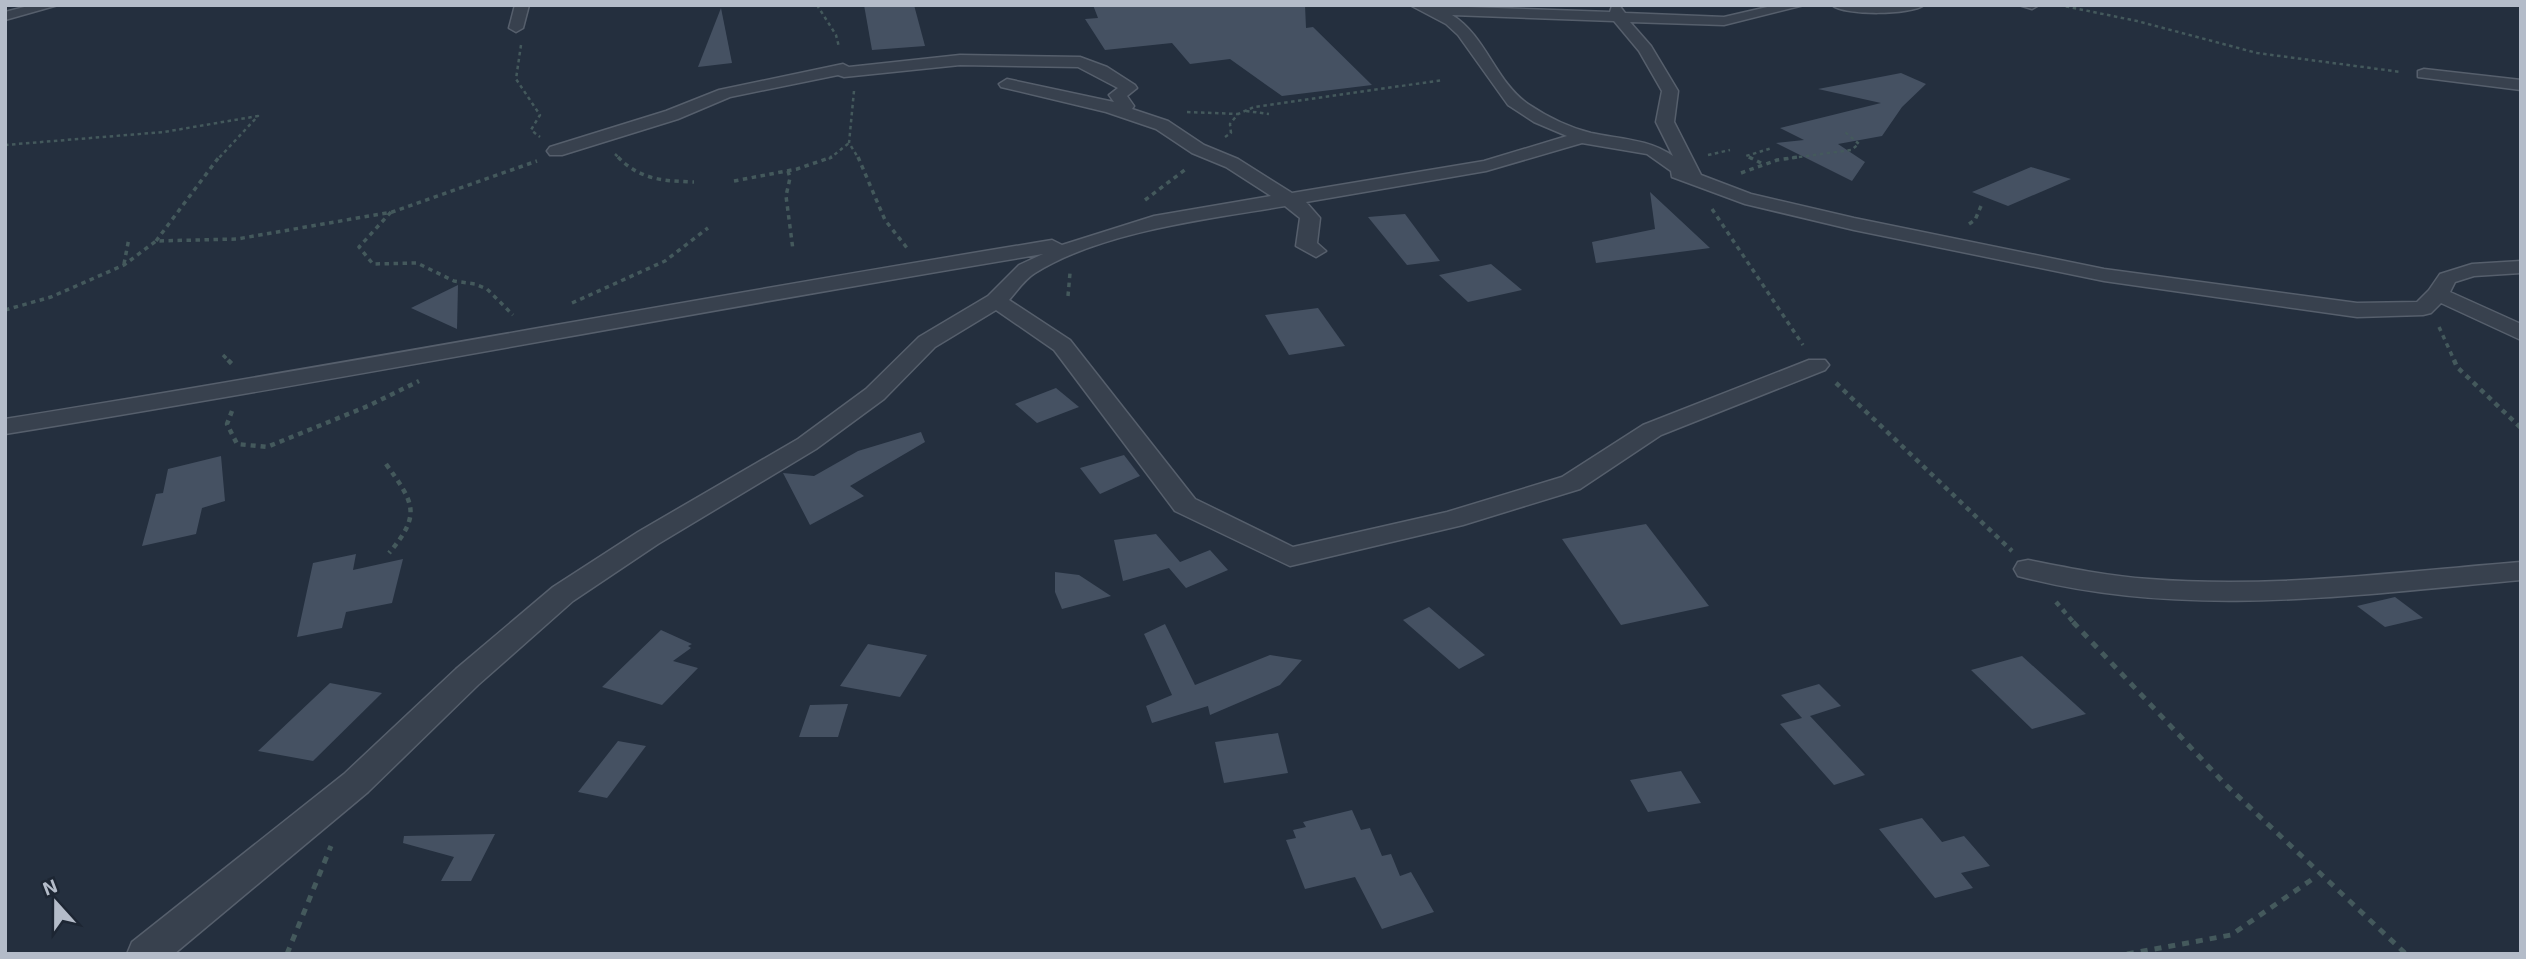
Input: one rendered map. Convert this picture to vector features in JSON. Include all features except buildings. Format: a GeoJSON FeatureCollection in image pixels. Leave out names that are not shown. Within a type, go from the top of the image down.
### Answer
{"type":"FeatureCollection","features":[{"type":"Feature","properties":{"kind":"street"},"geometry":{"type":"LineString","coordinates":[[5,16],[51,5]]}},
{"type":"Feature","properties":{"kind":"street"},"geometry":{"type":"LineString","coordinates":[[516,28],[522,5]]}},
{"type":"Feature","properties":{"kind":"street"},"geometry":{"type":"LineString","coordinates":[[1417,5],[1437,10],[1617,11],[1724,20],[1797,5]]}},
{"type":"Feature","properties":{"kind":"street"},"geometry":{"type":"LineString","coordinates":[[1839,5],[1871,9],[1917,5]]}},
{"type":"Feature","properties":{"kind":"street"},"geometry":{"type":"LineString","coordinates":[[2026,5],[2032,5]]}},
{"type":"Feature","properties":{"kind":"street"},"geometry":{"type":"LineString","coordinates":[[1437,10],[1464,30],[1514,101],[1584,137],[1653,150],[1697,179],[1745,198],[1854,224],[2104,275],[2357,310],[2431,301],[2521,333]]}},
{"type":"Feature","properties":{"kind":"street"},"geometry":{"type":"LineString","coordinates":[[1617,11],[1646,49],[1670,92],[1665,122],[1697,179]]}},
{"type":"Feature","properties":{"kind":"street"},"geometry":{"type":"LineString","coordinates":[[556,151],[672,115],[725,93],[844,70],[960,60],[1080,62],[1101,70],[1129,88],[1117,95],[1126,106],[1109,107],[1080,103],[1032,88],[1007,84]]}},
{"type":"Feature","properties":{"kind":"street"},"geometry":{"type":"LineString","coordinates":[[2424,74],[2521,85]]}},
{"type":"Feature","properties":{"kind":"street"},"geometry":{"type":"LineString","coordinates":[[1109,107],[1161,125],[1206,152],[1232,163],[1305,211],[1310,218],[1306,246],[1317,251]]}},
{"type":"Feature","properties":{"kind":"street"},"geometry":{"type":"LineString","coordinates":[[5,427],[239,389],[740,298],[1102,237],[1154,222],[1486,166],[1584,137]]}},
{"type":"Feature","properties":{"kind":"street"},"geometry":{"type":"LineString","coordinates":[[146,954],[356,783],[467,677],[563,594],[648,538],[807,444],[874,394],[927,342],[996,301],[1026,269],[1102,237]]}},
{"type":"Feature","properties":{"kind":"street"},"geometry":{"type":"LineString","coordinates":[[2431,301],[2447,278],[2472,270],[2521,267]]}},
{"type":"Feature","properties":{"kind":"street"},"geometry":{"type":"LineString","coordinates":[[996,301],[1062,345],[1185,505],[1290,557],[1453,519],[1571,483],[1652,430],[1817,365]]}},
{"type":"Feature","properties":{"kind":"street"},"geometry":{"type":"LineString","coordinates":[[2028,569],[2074,581],[2167,590],[2259,590],[2521,571]]}},
{"type":"Feature","properties":{"kind":"path"},"geometry":{"type":"LineString","coordinates":[[817,5],[835,34],[844,70],[855,93],[849,143],[860,160],[885,220],[908,249],[947,265]]}},
{"type":"Feature","properties":{"kind":"path"},"geometry":{"type":"LineString","coordinates":[[2059,5],[2257,53],[2424,74]]}},
{"type":"Feature","properties":{"kind":"path"},"geometry":{"type":"LineString","coordinates":[[156,241],[237,239],[392,212],[530,165],[556,151],[531,130],[540,115],[516,79],[523,49],[516,28]]}},
{"type":"Feature","properties":{"kind":"path"},"geometry":{"type":"LineString","coordinates":[[1142,202],[1231,133],[1232,121],[1254,107],[1443,80]]}},
{"type":"Feature","properties":{"kind":"path"},"geometry":{"type":"LineString","coordinates":[[1245,111],[1269,114]]}},
{"type":"Feature","properties":{"kind":"path"},"geometry":{"type":"LineString","coordinates":[[5,145],[164,132],[258,116],[227,147],[156,241],[124,265],[51,297],[5,310]]}},
{"type":"Feature","properties":{"kind":"path"},"geometry":{"type":"LineString","coordinates":[[1697,179],[1722,185],[1762,164],[1850,150],[1859,144],[1845,132]]}},
{"type":"Feature","properties":{"kind":"path"},"geometry":{"type":"LineString","coordinates":[[734,181],[788,171],[835,156],[849,143]]}},
{"type":"Feature","properties":{"kind":"path"},"geometry":{"type":"LineString","coordinates":[[578,144],[614,152],[636,174],[658,180],[694,182]]}},
{"type":"Feature","properties":{"kind":"path"},"geometry":{"type":"LineString","coordinates":[[1762,164],[1746,156],[1772,148]]}},
{"type":"Feature","properties":{"kind":"path"},"geometry":{"type":"LineString","coordinates":[[788,171],[790,178],[786,196],[793,250]]}},
{"type":"Feature","properties":{"kind":"path"},"geometry":{"type":"LineString","coordinates":[[392,212],[359,247],[373,264],[417,263],[454,281],[475,284],[487,289],[514,316]]}},
{"type":"Feature","properties":{"kind":"path"},"geometry":{"type":"LineString","coordinates":[[560,308],[665,261],[708,228]]}},
{"type":"Feature","properties":{"kind":"path"},"geometry":{"type":"LineString","coordinates":[[124,265],[129,238]]}},
{"type":"Feature","properties":{"kind":"path"},"geometry":{"type":"LineString","coordinates":[[2431,301],[2457,367],[2521,428]]}},
{"type":"Feature","properties":{"kind":"path"},"geometry":{"type":"LineString","coordinates":[[227,424],[237,444],[267,447]]}},
{"type":"Feature","properties":{"kind":"path"},"geometry":{"type":"LineString","coordinates":[[386,464],[405,491],[414,518],[411,530],[389,553]]}},
{"type":"Feature","properties":{"kind":"path"},"geometry":{"type":"LineString","coordinates":[[288,954],[337,832]]}},
{"type":"Feature","properties":{"kind":"path"},"geometry":{"type":"LineString","coordinates":[[2127,954],[2231,935],[2316,876]]}}]}
